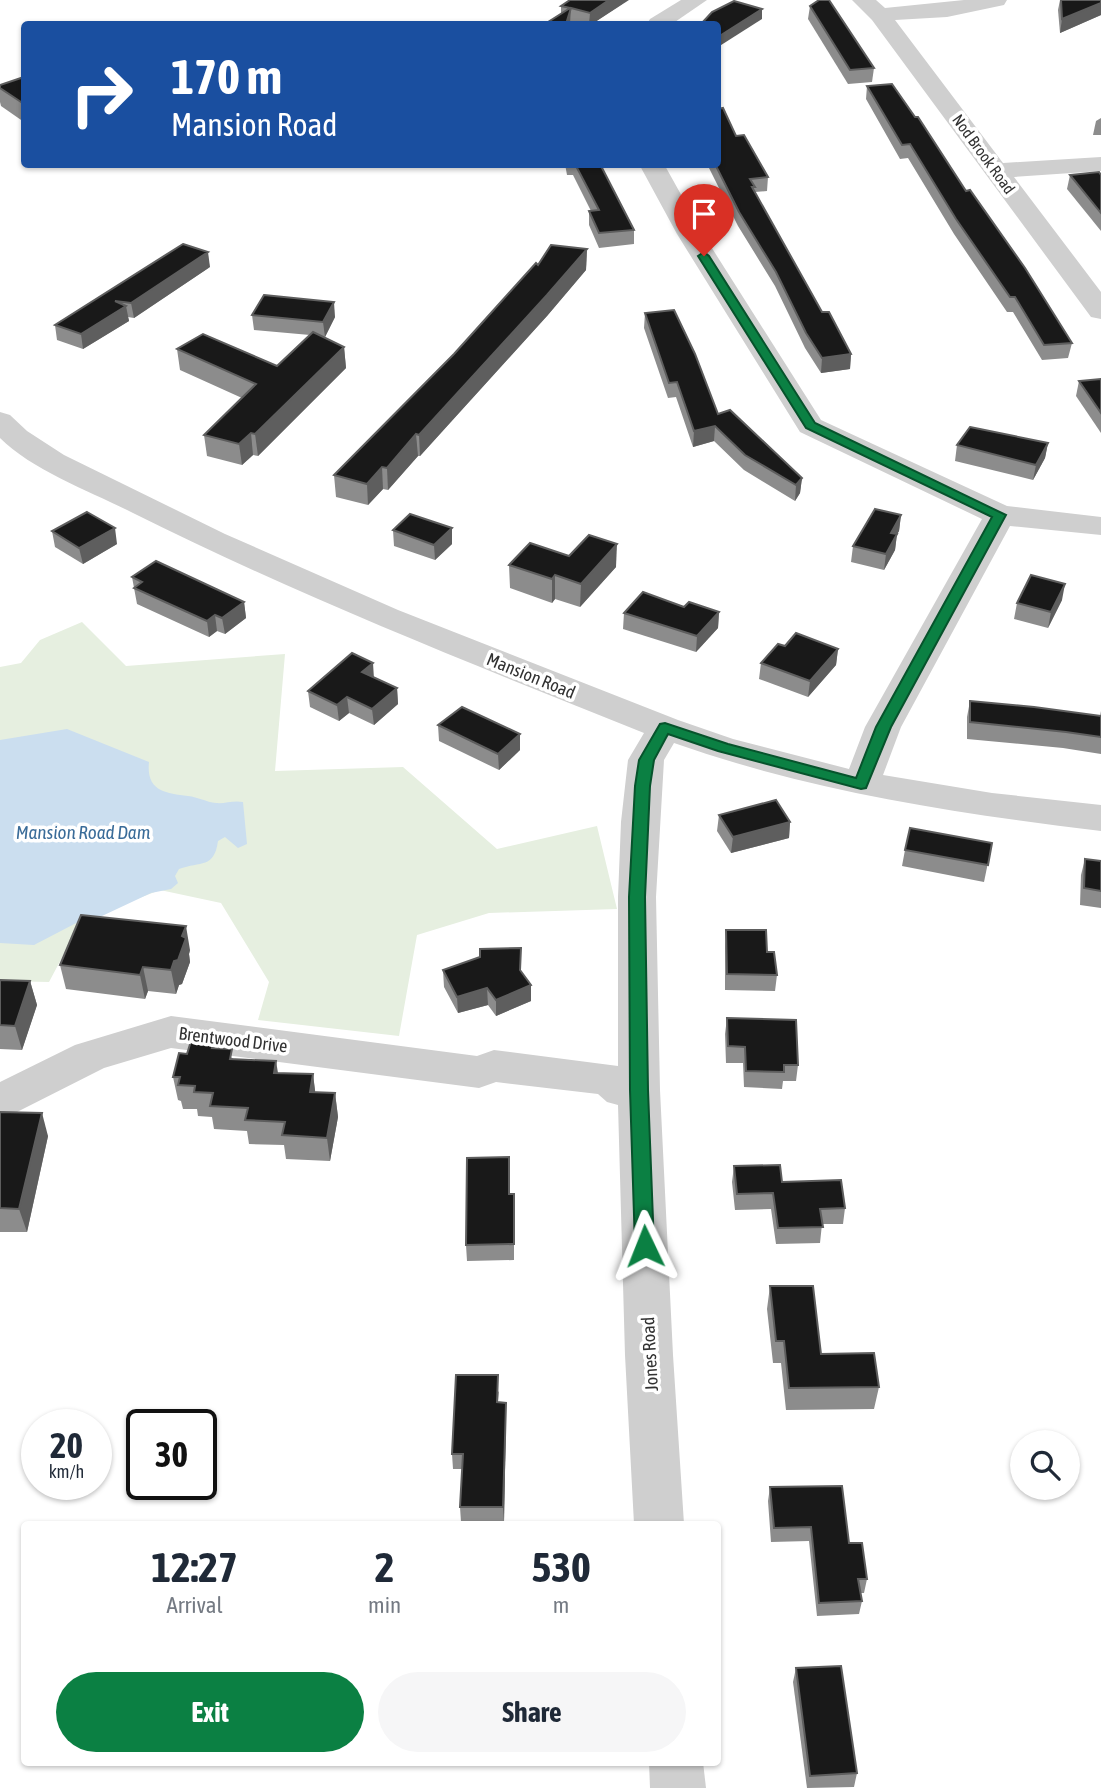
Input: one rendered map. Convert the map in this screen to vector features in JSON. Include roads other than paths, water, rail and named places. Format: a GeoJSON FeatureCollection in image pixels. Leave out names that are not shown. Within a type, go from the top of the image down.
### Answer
{"type":"FeatureCollection","features":[{"type":"Feature","properties":{"kind":"street"},"geometry":{"type":"LineString","coordinates":[[663,21],[695,0]]}},
{"type":"Feature","properties":{"kind":"street"},"geometry":{"type":"LineString","coordinates":[[872,7],[947,10],[996,0]]}},
{"type":"Feature","properties":{"kind":"street","name":"Nod Brook Road"},"geometry":{"type":"LineString","coordinates":[[872,7],[1101,312]]}},
{"type":"Feature","properties":{"kind":"street"},"geometry":{"type":"LineString","coordinates":[[996,171],[1101,164]]}},
{"type":"Feature","properties":{"kind":"street"},"geometry":{"type":"LineString","coordinates":[[653,168],[690,234],[810,426],[1000,515],[1101,526]]}},
{"type":"Feature","properties":{"kind":"street","name":"Mansion Road"},"geometry":{"type":"LineString","coordinates":[[0,421],[16,437],[53,461],[214,541],[386,617],[665,728],[723,748],[861,784],[992,805],[1101,818]]}},
{"type":"Feature","properties":{"kind":"street"},"geometry":{"type":"LineString","coordinates":[[861,784],[883,727],[1000,515]]}},
{"type":"Feature","properties":{"kind":"street","name":"Jones Road"},"geometry":{"type":"LineString","coordinates":[[659,1521],[657,1459],[630,1090],[639,822],[646,760],[665,728]]}},
{"type":"Feature","properties":{"kind":"street","name":"Brentwood Drive"},"geometry":{"type":"LineString","coordinates":[[0,1101],[90,1056],[171,1032],[479,1072],[492,1086],[603,1101],[630,1090]]}},
{"type":"Feature","properties":{"kind":"street"},"geometry":{"type":"LineString","coordinates":[[676,1766],[678,1788]]}},
{"type":"Feature","properties":{"kind":"water","name":"Mansion Road Dam"},"geometry":{"type":"Polygon","coordinates":[[[67,729],[149,762],[149,772],[154,785],[165,792],[216,803],[243,802],[247,844],[238,848],[225,837],[218,841],[210,860],[179,869],[175,876],[178,883],[171,889],[151,893],[102,916],[82,920],[34,945],[0,943],[0,740],[67,729]]]}}]}
